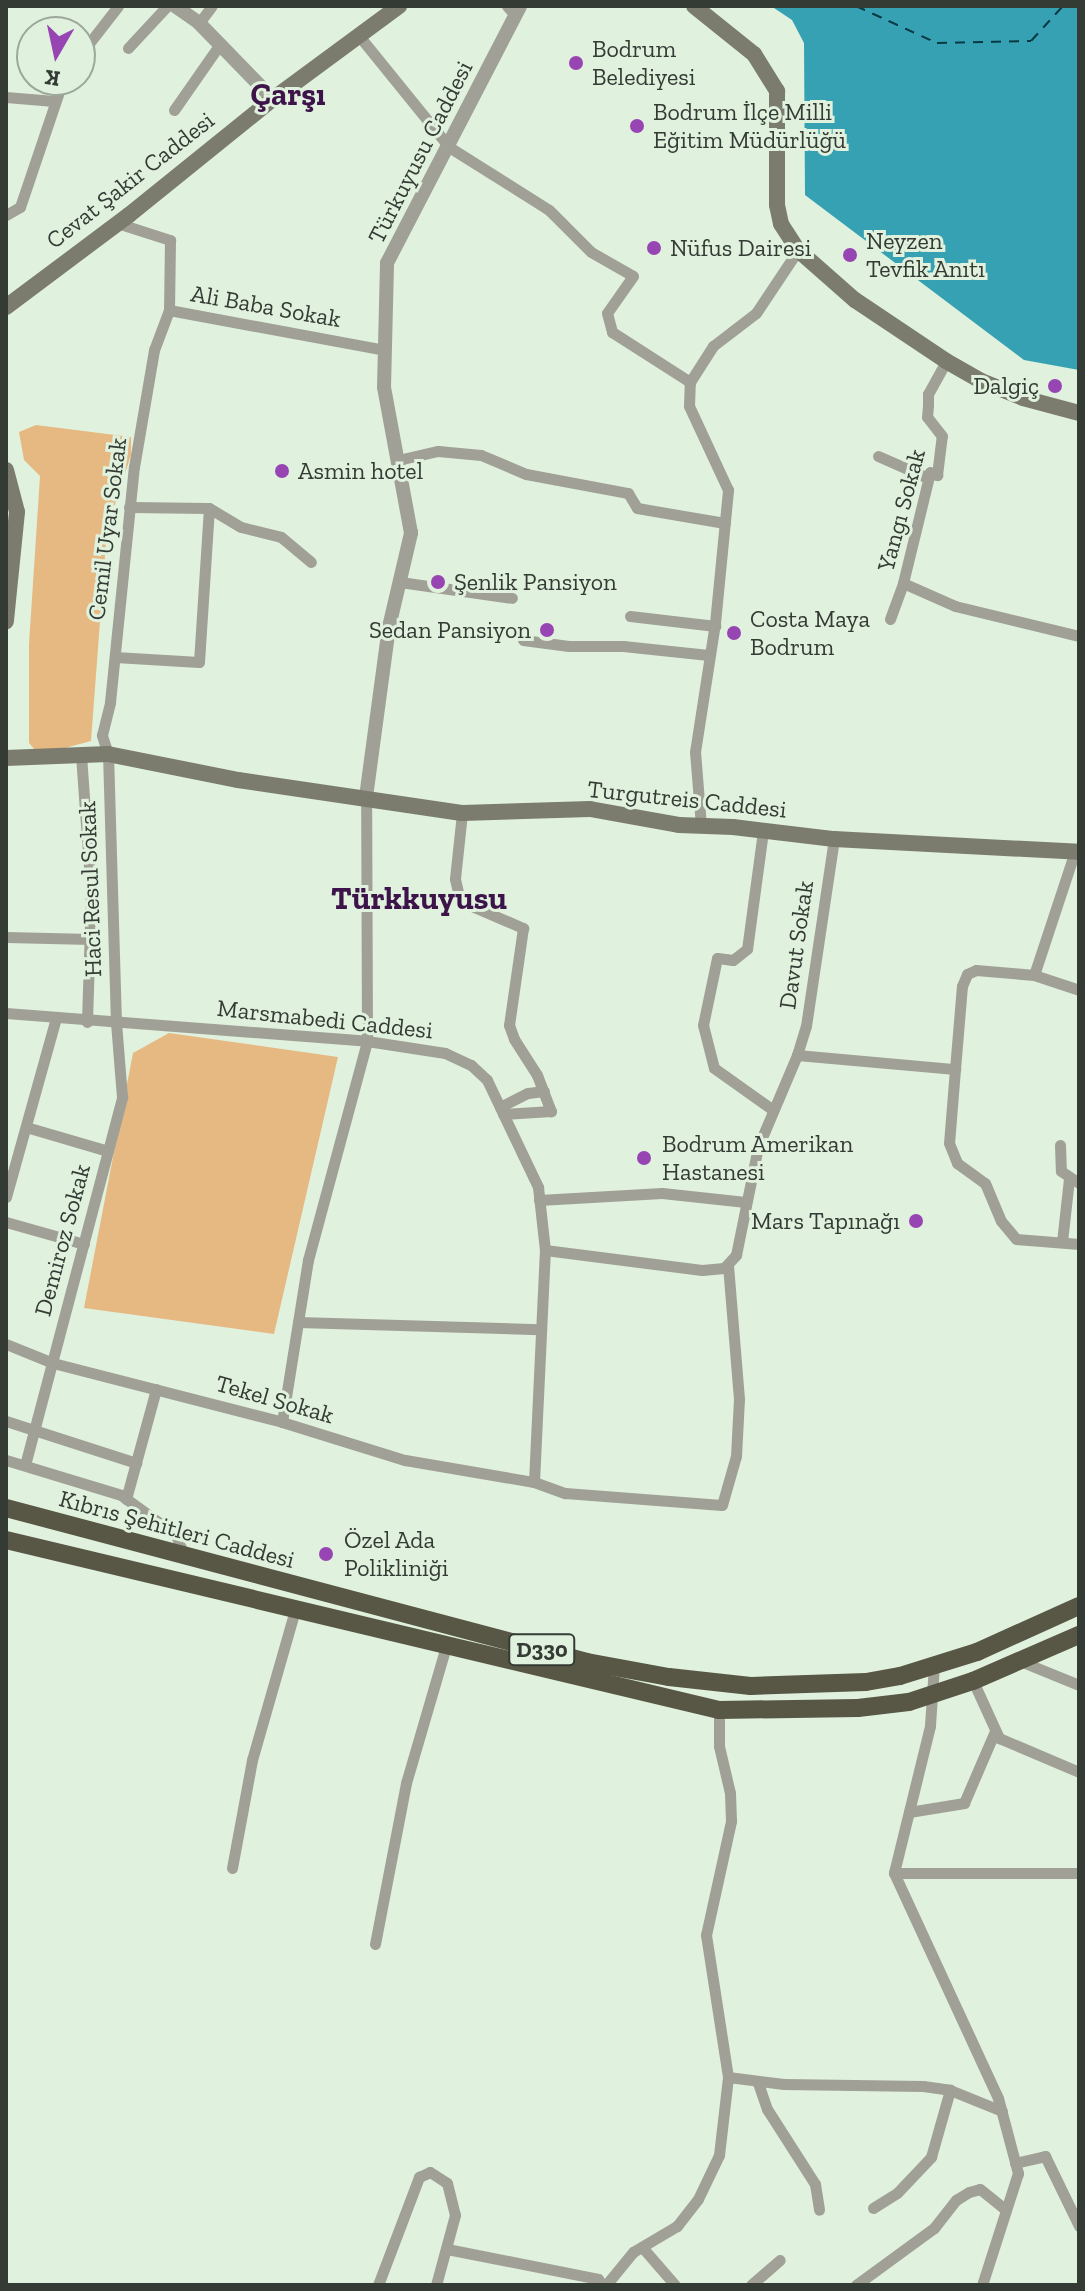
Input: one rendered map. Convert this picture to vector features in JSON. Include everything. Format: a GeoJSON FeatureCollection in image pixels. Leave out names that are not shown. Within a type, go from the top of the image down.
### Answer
{"type":"FeatureCollection","features":[{"type":"Feature","properties":{"kind":"highway","name":"Kıbrıs Şehitleri Caddesi"},"geometry":{"type":"LineString","coordinates":[[6,1508],[587,1662],[669,1677],[751,1686],[835,1683],[900,1676],[977,1652],[1079,1606]]}},
{"type":"Feature","properties":{"kind":"highway","name":"Kıbrıs Şehitleri Caddesi"},"geometry":{"type":"LineString","coordinates":[[6,1540],[614,1687],[696,1701],[719,1710],[858,1708],[934,1696],[1079,1635]]}},
{"type":"Feature","properties":{"kind":"main road","name":"Cevat Şakir Caddesi"},"geometry":{"type":"LineString","coordinates":[[6,307],[273,99],[399,6]]}},
{"type":"Feature","properties":{"kind":"main road"},"geometry":{"type":"LineString","coordinates":[[694,6],[754,54],[777,91],[777,205],[781,224],[798,250],[855,300],[946,361],[981,381],[1023,398],[1079,413]]}},
{"type":"Feature","properties":{"kind":"main road"},"geometry":{"type":"LineString","coordinates":[[6,470],[17,512],[6,621]]}},
{"type":"Feature","properties":{"kind":"main road","name":"Turgutreis Caddesi"},"geometry":{"type":"LineString","coordinates":[[6,758],[108,754],[238,780],[462,813],[590,809],[701,826],[834,839],[1077,851]]}},
{"type":"Feature","properties":{"kind":"street"},"geometry":{"type":"LineString","coordinates":[[96,34],[118,6]]}},
{"type":"Feature","properties":{"kind":"street"},"geometry":{"type":"LineString","coordinates":[[128,48],[167,6]]}},
{"type":"Feature","properties":{"kind":"street"},"geometry":{"type":"LineString","coordinates":[[175,6],[199,23],[273,99]]}},
{"type":"Feature","properties":{"kind":"street"},"geometry":{"type":"LineString","coordinates":[[199,23],[212,6]]}},
{"type":"Feature","properties":{"kind":"street","name":"Türkuyusu Caddesi"},"geometry":{"type":"LineString","coordinates":[[366,797],[389,627],[411,533],[384,387],[387,263],[449,147],[514,9]]}},
{"type":"Feature","properties":{"kind":"street"},"geometry":{"type":"LineString","coordinates":[[360,37],[449,147],[549,210],[591,252],[633,276],[607,313],[612,332],[690,382]]}},
{"type":"Feature","properties":{"kind":"street"},"geometry":{"type":"LineString","coordinates":[[174,110],[220,44]]}},
{"type":"Feature","properties":{"kind":"street"},"geometry":{"type":"LineString","coordinates":[[6,215],[20,207],[56,96]]}},
{"type":"Feature","properties":{"kind":"street"},"geometry":{"type":"LineString","coordinates":[[6,97],[54,101]]}},
{"type":"Feature","properties":{"kind":"street","name":"Ali Baba Sokak"},"geometry":{"type":"LineString","coordinates":[[117,223],[170,240],[169,310],[384,350]]}},
{"type":"Feature","properties":{"kind":"street"},"geometry":{"type":"LineString","coordinates":[[701,826],[695,752],[715,626],[725,523],[725,478],[689,406],[690,382],[713,346],[756,313],[798,250]]}},
{"type":"Feature","properties":{"kind":"street","name":"Cemil Uyar Sokak"},"geometry":{"type":"LineString","coordinates":[[108,754],[102,735],[115,657],[129,507],[154,350],[169,310]]}},
{"type":"Feature","properties":{"kind":"street","name":"Yangı Sokak"},"geometry":{"type":"LineString","coordinates":[[890,619],[903,583],[928,478],[930,472],[937,475],[942,436],[927,417],[928,394],[946,361]]}},
{"type":"Feature","properties":{"kind":"street"},"geometry":{"type":"LineString","coordinates":[[398,460],[438,451],[481,455],[526,474],[628,493],[637,508],[725,523]]}},
{"type":"Feature","properties":{"kind":"street"},"geometry":{"type":"LineString","coordinates":[[878,456],[928,478]]}},
{"type":"Feature","properties":{"kind":"street"},"geometry":{"type":"LineString","coordinates":[[129,507],[209,508],[241,527],[281,537],[311,562]]}},
{"type":"Feature","properties":{"kind":"street"},"geometry":{"type":"LineString","coordinates":[[115,657],[199,662],[209,508]]}},
{"type":"Feature","properties":{"kind":"street"},"geometry":{"type":"LineString","coordinates":[[400,582],[512,598]]}},
{"type":"Feature","properties":{"kind":"street"},"geometry":{"type":"LineString","coordinates":[[903,583],[955,606],[1079,636]]}},
{"type":"Feature","properties":{"kind":"street"},"geometry":{"type":"LineString","coordinates":[[630,616],[715,626]]}},
{"type":"Feature","properties":{"kind":"street"},"geometry":{"type":"LineString","coordinates":[[523,640],[709,655]]}},
{"type":"Feature","properties":{"kind":"street","name":"Haci Resul Sokak"},"geometry":{"type":"LineString","coordinates":[[108,754],[116,1023]]}},
{"type":"Feature","properties":{"kind":"street"},"geometry":{"type":"LineString","coordinates":[[81,755],[91,939],[87,1022]]}},
{"type":"Feature","properties":{"kind":"street"},"geometry":{"type":"LineString","coordinates":[[282,1422],[308,1260],[367,1041],[366,797]]}},
{"type":"Feature","properties":{"kind":"street"},"geometry":{"type":"LineString","coordinates":[[462,813],[455,879],[460,901],[523,928],[509,1025],[544,1091],[551,1111],[502,1111]]}},
{"type":"Feature","properties":{"kind":"street"},"geometry":{"type":"LineString","coordinates":[[763,831],[747,949],[733,960],[717,958],[703,1025],[714,1068],[773,1110]]}},
{"type":"Feature","properties":{"kind":"street","name":"Davut Sokak"},"geometry":{"type":"LineString","coordinates":[[797,1055],[806,1026],[834,839]]}},
{"type":"Feature","properties":{"kind":"street"},"geometry":{"type":"LineString","coordinates":[[1034,975],[1077,851]]}},
{"type":"Feature","properties":{"kind":"street"},"geometry":{"type":"LineString","coordinates":[[6,937],[91,939]]}},
{"type":"Feature","properties":{"kind":"street"},"geometry":{"type":"LineString","coordinates":[[1079,990],[1034,975],[976,970],[967,974],[962,986],[949,1143],[957,1163],[985,1183],[1009,1234],[1030,1242],[1079,1244]]}},
{"type":"Feature","properties":{"kind":"street","name":"Marsmabedi Caddesi"},"geometry":{"type":"LineString","coordinates":[[6,1013],[87,1022],[367,1041],[445,1053],[471,1065],[487,1080],[538,1187],[545,1250],[534,1482]]}},
{"type":"Feature","properties":{"kind":"street"},"geometry":{"type":"LineString","coordinates":[[6,1197],[56,1018]]}},
{"type":"Feature","properties":{"kind":"street","name":"Demiroz Sokak"},"geometry":{"type":"LineString","coordinates":[[25,1465],[122,1097],[116,1023]]}},
{"type":"Feature","properties":{"kind":"street"},"geometry":{"type":"LineString","coordinates":[[545,1250],[702,1270],[724,1268],[736,1255],[758,1147],[797,1055],[955,1069]]}},
{"type":"Feature","properties":{"kind":"street"},"geometry":{"type":"LineString","coordinates":[[502,1111],[528,1093],[544,1091]]}},
{"type":"Feature","properties":{"kind":"street"},"geometry":{"type":"LineString","coordinates":[[26,1127],[108,1151]]}},
{"type":"Feature","properties":{"kind":"street"},"geometry":{"type":"LineString","coordinates":[[1060,1145],[1061,1171],[1074,1181],[1062,1242]]}},
{"type":"Feature","properties":{"kind":"street"},"geometry":{"type":"LineString","coordinates":[[539,1200],[662,1193],[746,1202]]}},
{"type":"Feature","properties":{"kind":"street"},"geometry":{"type":"LineString","coordinates":[[6,1222],[84,1244]]}},
{"type":"Feature","properties":{"kind":"street","name":"Tekel Sokak"},"geometry":{"type":"LineString","coordinates":[[6,1344],[53,1363],[282,1422],[405,1460],[534,1482],[565,1493],[722,1505],[736,1456],[739,1399],[728,1264]]}},
{"type":"Feature","properties":{"kind":"street"},"geometry":{"type":"LineString","coordinates":[[298,1322],[540,1329]]}},
{"type":"Feature","properties":{"kind":"street"},"geometry":{"type":"LineString","coordinates":[[126,1499],[156,1389]]}},
{"type":"Feature","properties":{"kind":"street"},"geometry":{"type":"LineString","coordinates":[[6,1421],[136,1463]]}},
{"type":"Feature","properties":{"kind":"street"},"geometry":{"type":"LineString","coordinates":[[6,1460],[126,1499],[176,1535],[184,1556]]}},
{"type":"Feature","properties":{"kind":"street"},"geometry":{"type":"LineString","coordinates":[[232,1868],[252,1760],[295,1610]]}},
{"type":"Feature","properties":{"kind":"street"},"geometry":{"type":"LineString","coordinates":[[375,1944],[406,1783],[446,1646]]}},
{"type":"Feature","properties":{"kind":"street"},"geometry":{"type":"LineString","coordinates":[[1020,1661],[1079,1685]]}},
{"type":"Feature","properties":{"kind":"street"},"geometry":{"type":"LineString","coordinates":[[934,1665],[934,1696],[894,1873],[1002,2111],[1018,2173],[982,2285]]}},
{"type":"Feature","properties":{"kind":"street"},"geometry":{"type":"LineString","coordinates":[[973,1681],[999,1738],[1079,1772]]}},
{"type":"Feature","properties":{"kind":"street"},"geometry":{"type":"LineString","coordinates":[[447,2249],[598,2279],[604,2285],[633,2252],[677,2226],[698,2199],[719,2155],[728,2077],[706,1935],[731,1821],[730,1793],[719,1746],[719,1710]]}},
{"type":"Feature","properties":{"kind":"street"},"geometry":{"type":"LineString","coordinates":[[909,1812],[964,1803],[995,1731]]}},
{"type":"Feature","properties":{"kind":"street"},"geometry":{"type":"LineString","coordinates":[[894,1873],[1079,1873]]}},
{"type":"Feature","properties":{"kind":"street"},"geometry":{"type":"LineString","coordinates":[[728,2077],[758,2083],[923,2086],[950,2090],[1002,2111]]}},
{"type":"Feature","properties":{"kind":"street"},"geometry":{"type":"LineString","coordinates":[[758,2083],[767,2109],[815,2184],[819,2210]]}},
{"type":"Feature","properties":{"kind":"street"},"geometry":{"type":"LineString","coordinates":[[873,2208],[897,2193],[931,2157],[950,2090]]}},
{"type":"Feature","properties":{"kind":"street"},"geometry":{"type":"LineString","coordinates":[[1015,2163],[1045,2156],[1079,2226]]}},
{"type":"Feature","properties":{"kind":"street"},"geometry":{"type":"LineString","coordinates":[[378,2285],[419,2177],[430,2172],[447,2183],[455,2215],[436,2285]]}},
{"type":"Feature","properties":{"kind":"street"},"geometry":{"type":"LineString","coordinates":[[856,2285],[934,2228],[956,2200],[969,2192],[980,2189],[1006,2210]]}},
{"type":"Feature","properties":{"kind":"street"},"geometry":{"type":"LineString","coordinates":[[642,2247],[675,2285]]}},
{"type":"Feature","properties":{"kind":"street"},"geometry":{"type":"LineString","coordinates":[[751,2285],[780,2260]]}},
{"type":"Feature","properties":{"kind":"shaded area"},"geometry":{"type":"Polygon","coordinates":[[[36,425],[131,437],[131,455],[107,529],[91,741],[50,752],[35,750],[29,743],[29,644],[40,476],[24,460],[19,432],[36,425]]]}},
{"type":"Feature","properties":{"kind":"shaded area"},"geometry":{"type":"Polygon","coordinates":[[[169,1033],[338,1057],[274,1334],[84,1308],[133,1053],[169,1033]]]}},
{"type":"Feature","properties":{"kind":"water"},"geometry":{"type":"Polygon","coordinates":[[[771,6],[1079,6],[1079,370],[1024,360],[805,195],[804,43],[792,20],[771,6]]]}},
{"type":"Feature","properties":{"kind":"ferry route"},"geometry":{"type":"LineString","coordinates":[[856,6],[937,43],[1031,41],[1063,6]]}},
{"type":"Feature","properties":{"kind":"place","name":"Bodrum Belediyesi"},"geometry":{"type":"Point","coordinates":[576,63]}},
{"type":"Feature","properties":{"kind":"place","name":"Bodrum İlçe Milli Eğitim Müdürlüğü"},"geometry":{"type":"Point","coordinates":[637,126]}},
{"type":"Feature","properties":{"kind":"place","name":"Nüfus Dairesi"},"geometry":{"type":"Point","coordinates":[654,248]}},
{"type":"Feature","properties":{"kind":"place","name":"Neyzen Tevfik Anıtı"},"geometry":{"type":"Point","coordinates":[850,255]}},
{"type":"Feature","properties":{"kind":"place","name":"Dalgiç"},"geometry":{"type":"Point","coordinates":[1055,386]}},
{"type":"Feature","properties":{"kind":"place","name":"Asmin hotel"},"geometry":{"type":"Point","coordinates":[282,471]}},
{"type":"Feature","properties":{"kind":"place","name":"Şenlik Pansiyon"},"geometry":{"type":"Point","coordinates":[438,582]}},
{"type":"Feature","properties":{"kind":"place","name":"Sedan Pansiyon"},"geometry":{"type":"Point","coordinates":[547,630]}},
{"type":"Feature","properties":{"kind":"place","name":"Costa Maya Bodrum"},"geometry":{"type":"Point","coordinates":[734,633]}},
{"type":"Feature","properties":{"kind":"place","name":"Bodrum Amerikan Hastanesi"},"geometry":{"type":"Point","coordinates":[644,1158]}},
{"type":"Feature","properties":{"kind":"place","name":"Mars Tapınağı"},"geometry":{"type":"Point","coordinates":[916,1221]}},
{"type":"Feature","properties":{"kind":"place","name":"Özel Ada Polikliniği"},"geometry":{"type":"Point","coordinates":[326,1554]}},
{"type":"Feature","properties":{"kind":"district","name":"Çarşı"},"geometry":{"type":"Point","coordinates":[288,94]}},
{"type":"Feature","properties":{"kind":"district","name":"Türkkuyusu"},"geometry":{"type":"Point","coordinates":[419,898]}}]}
